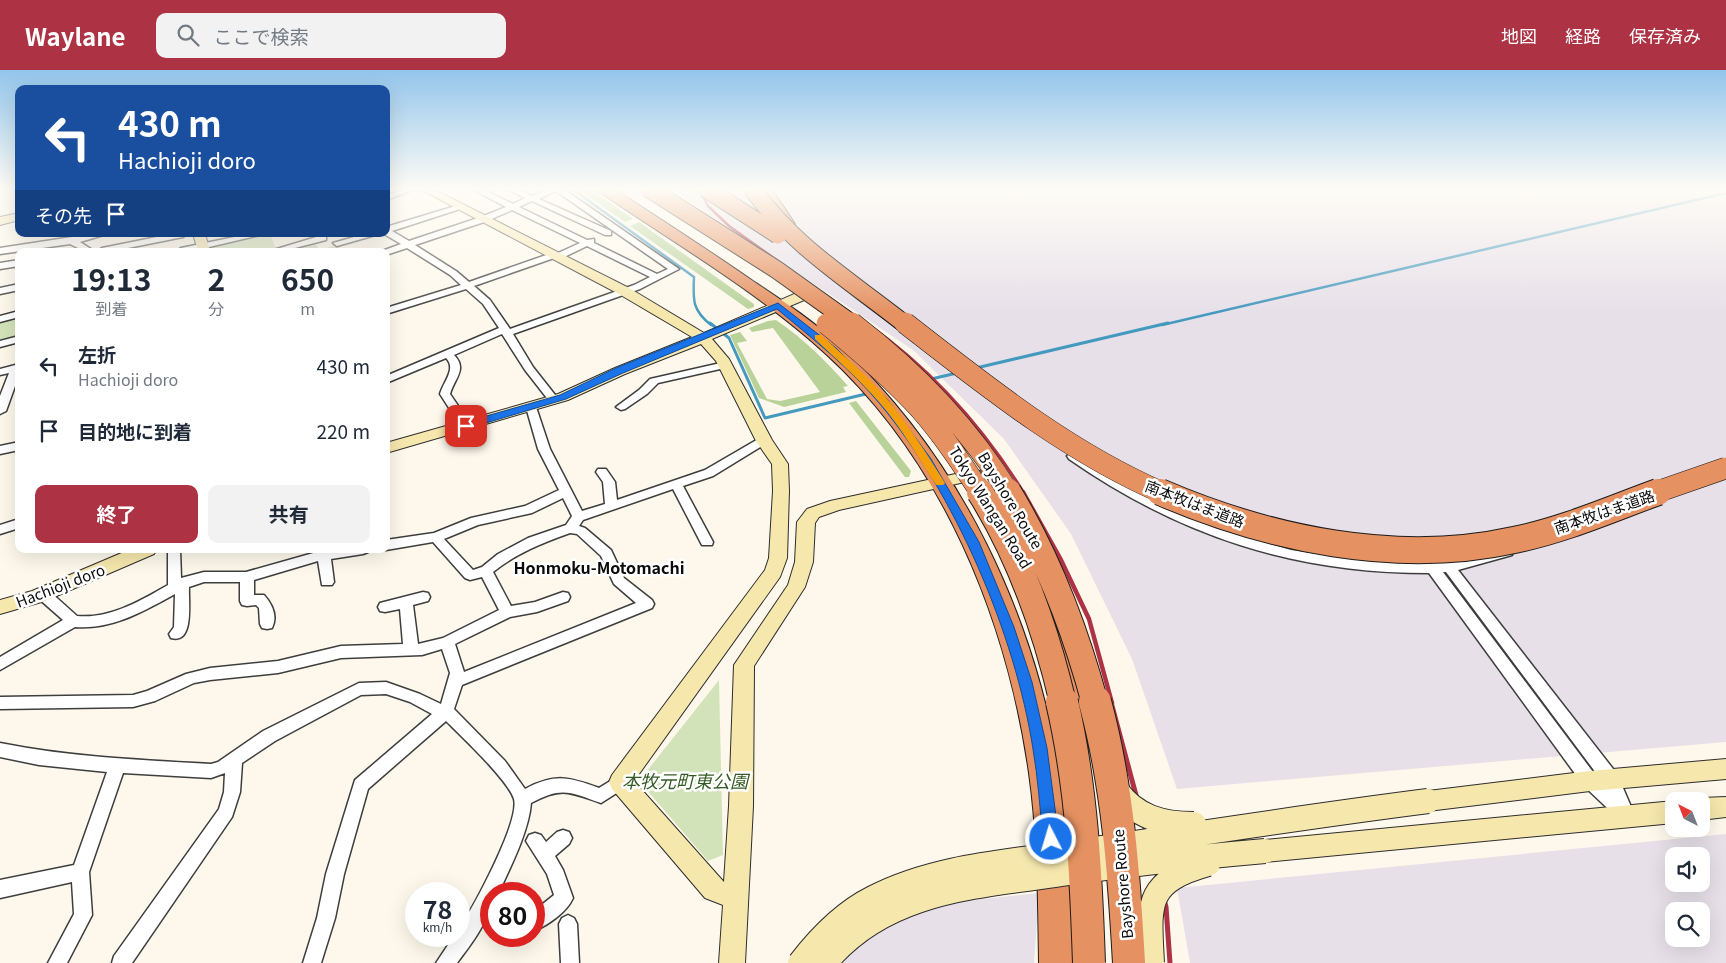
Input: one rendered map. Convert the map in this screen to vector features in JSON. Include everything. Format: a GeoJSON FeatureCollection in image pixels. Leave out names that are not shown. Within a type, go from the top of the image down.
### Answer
{"type":"FeatureCollection","features":[{"type":"Feature","properties":{"kind":"highway","name":"Tokyo Wangan Road"},"geometry":{"type":"LineString","coordinates":[[665,230],[778,306],[833,350],[883,401],[911,437],[940,483],[973,542],[1008,627],[1025,682],[1040,748],[1050,822],[1056,963]]}},
{"type":"Feature","properties":{"kind":"highway","name":"Bayshore Route"},"geometry":{"type":"LineString","coordinates":[[690,230],[791,297],[873,362],[931,422],[981,492],[1005,534],[1046,639],[1063,706],[1078,788],[1085,866],[1089,963]]}},
{"type":"Feature","properties":{"kind":"highway","name":"Tokyo Wangan Road"},"geometry":{"type":"LineString","coordinates":[[703,230],[804,295],[863,342],[885,363],[936,422],[1012,534],[1046,597],[1076,680],[1095,752],[1116,853],[1130,963]]}},
{"type":"Feature","properties":{"kind":"highway","name":"Bayshore Route"},"geometry":{"type":"LineString","coordinates":[[713,230],[806,290],[885,349],[927,387],[979,446],[1006,485],[1030,526],[1055,577],[1078,637],[1097,706],[1123,860],[1130,963]]}},
{"type":"Feature","properties":{"kind":"highway"},"geometry":{"type":"LineString","coordinates":[[768,230],[873,295]]}},
{"type":"Feature","properties":{"kind":"highway"},"geometry":{"type":"LineString","coordinates":[[768,230],[793,246],[950,368],[1066,440]]}},
{"type":"Feature","properties":{"kind":"highway","name":"南本牧はま道路"},"geometry":{"type":"LineString","coordinates":[[786,230],[801,244],[982,382],[1066,440],[1144,485],[1182,502],[1292,535],[1341,543],[1390,547],[1468,546],[1525,538],[1726,468]]}},
{"type":"Feature","properties":{"kind":"highway","name":"南本牧はま道路"},"geometry":{"type":"LineString","coordinates":[[793,230],[803,241],[1000,392],[1105,460],[1146,482],[1184,499],[1248,520],[1292,531],[1388,544],[1441,544],[1499,539],[1555,524],[1726,463]]}},
{"type":"Feature","properties":{"kind":"street"},"geometry":{"type":"LineString","coordinates":[[390,251],[452,230]]}},
{"type":"Feature","properties":{"kind":"street"},"geometry":{"type":"LineString","coordinates":[[505,230],[624,291],[714,333],[725,365],[764,441],[777,458],[781,471],[778,558],[773,572],[620,782],[601,796],[567,784],[548,784],[522,799]]}},
{"type":"Feature","properties":{"kind":"street"},"geometry":{"type":"LineString","coordinates":[[560,230],[657,277]]}},
{"type":"Feature","properties":{"kind":"street"},"geometry":{"type":"LineString","coordinates":[[390,378],[506,331],[578,309],[637,287],[674,269],[609,230]]}},
{"type":"Feature","properties":{"kind":"street"},"geometry":{"type":"LineString","coordinates":[[783,230],[1074,457],[1136,498],[1172,516],[1253,546],[1348,564],[1449,567],[1508,552],[1726,475]]}},
{"type":"Feature","properties":{"kind":"street"},"geometry":{"type":"LineString","coordinates":[[390,310],[556,256],[612,231]]}},
{"type":"Feature","properties":{"kind":"street"},"geometry":{"type":"LineString","coordinates":[[390,234],[453,273],[487,302],[529,368],[554,400]]}},
{"type":"Feature","properties":{"kind":"street"},"geometry":{"type":"LineString","coordinates":[[64,237],[84,248]]}},
{"type":"Feature","properties":{"kind":"street"},"geometry":{"type":"LineString","coordinates":[[21,248],[89,237]]}},
{"type":"Feature","properties":{"kind":"street"},"geometry":{"type":"LineString","coordinates":[[116,248],[169,237]]}},
{"type":"Feature","properties":{"kind":"street"},"geometry":{"type":"LineString","coordinates":[[208,248],[249,237]]}},
{"type":"Feature","properties":{"kind":"street"},"geometry":{"type":"LineString","coordinates":[[283,248],[318,237]]}},
{"type":"Feature","properties":{"kind":"street"},"geometry":{"type":"LineString","coordinates":[[323,237],[344,248]]}},
{"type":"Feature","properties":{"kind":"street"},"geometry":{"type":"LineString","coordinates":[[337,243],[362,237]]}},
{"type":"Feature","properties":{"kind":"street"},"geometry":{"type":"LineString","coordinates":[[0,251],[15,249]]}},
{"type":"Feature","properties":{"kind":"street"},"geometry":{"type":"LineString","coordinates":[[0,266],[15,264]]}},
{"type":"Feature","properties":{"kind":"street"},"geometry":{"type":"LineString","coordinates":[[0,291],[15,288]]}},
{"type":"Feature","properties":{"kind":"street"},"geometry":{"type":"LineString","coordinates":[[390,447],[554,400],[620,370],[804,295]]}},
{"type":"Feature","properties":{"kind":"street"},"geometry":{"type":"LineString","coordinates":[[0,319],[15,315]]}},
{"type":"Feature","properties":{"kind":"street"},"geometry":{"type":"LineString","coordinates":[[0,344],[15,340]]}},
{"type":"Feature","properties":{"kind":"street"},"geometry":{"type":"LineString","coordinates":[[447,354],[455,361],[456,368],[455,376],[446,389],[445,394],[466,426]]}},
{"type":"Feature","properties":{"kind":"street"},"geometry":{"type":"LineString","coordinates":[[622,407],[643,392],[654,381],[725,365]]}},
{"type":"Feature","properties":{"kind":"street"},"geometry":{"type":"LineString","coordinates":[[0,372],[15,368]]}},
{"type":"Feature","properties":{"kind":"street"},"geometry":{"type":"LineString","coordinates":[[0,411],[15,373]]}},
{"type":"Feature","properties":{"kind":"street"},"geometry":{"type":"LineString","coordinates":[[456,681],[647,604],[619,581],[606,553],[581,531],[575,522],[565,492],[544,449],[531,407]]}},
{"type":"Feature","properties":{"kind":"street"},"geometry":{"type":"LineString","coordinates":[[436,536],[452,558],[470,575],[486,571],[503,557],[533,541],[611,506],[710,473],[764,441]]}},
{"type":"Feature","properties":{"kind":"street"},"geometry":{"type":"LineString","coordinates":[[0,450],[15,447]]}},
{"type":"Feature","properties":{"kind":"street"},"geometry":{"type":"LineString","coordinates":[[602,472],[609,482],[611,506]]}},
{"type":"Feature","properties":{"kind":"street"},"geometry":{"type":"LineString","coordinates":[[732,963],[741,806],[744,665],[796,586],[804,562],[806,522],[817,511],[836,505],[974,476]]}},
{"type":"Feature","properties":{"kind":"street"},"geometry":{"type":"LineString","coordinates":[[676,484],[707,542]]}},
{"type":"Feature","properties":{"kind":"street"},"geometry":{"type":"LineString","coordinates":[[390,544],[436,536],[482,519],[528,510],[565,492]]}},
{"type":"Feature","properties":{"kind":"street"},"geometry":{"type":"LineString","coordinates":[[0,530],[15,524]]}},
{"type":"Feature","properties":{"kind":"street","name":"Hachioji doro"},"geometry":{"type":"LineString","coordinates":[[0,607],[43,594],[139,553]]}},
{"type":"Feature","properties":{"kind":"street"},"geometry":{"type":"LineString","coordinates":[[175,553],[179,584],[181,629],[176,634]]}},
{"type":"Feature","properties":{"kind":"street"},"geometry":{"type":"LineString","coordinates":[[0,664],[73,621],[84,622],[115,617],[132,611],[179,584],[204,577],[247,576],[265,573],[326,553],[327,582]]}},
{"type":"Feature","properties":{"kind":"street"},"geometry":{"type":"LineString","coordinates":[[1449,567],[1628,816]]}},
{"type":"Feature","properties":{"kind":"street"},"geometry":{"type":"LineString","coordinates":[[1433,568],[1628,816]]}},
{"type":"Feature","properties":{"kind":"street"},"geometry":{"type":"LineString","coordinates":[[486,571],[508,612]]}},
{"type":"Feature","properties":{"kind":"street"},"geometry":{"type":"LineString","coordinates":[[247,576],[247,601],[259,599],[266,606],[267,624]]}},
{"type":"Feature","properties":{"kind":"street"},"geometry":{"type":"LineString","coordinates":[[43,594],[73,621]]}},
{"type":"Feature","properties":{"kind":"street"},"geometry":{"type":"LineString","coordinates":[[385,608],[423,597]]}},
{"type":"Feature","properties":{"kind":"street"},"geometry":{"type":"LineString","coordinates":[[0,703],[133,701],[150,697],[191,678],[210,674],[278,667],[341,652],[422,649],[447,642],[508,612],[538,607],[563,597]]}},
{"type":"Feature","properties":{"kind":"street"},"geometry":{"type":"LineString","coordinates":[[1046,597],[1073,649],[1087,687],[1113,782],[1118,793],[1135,811],[1147,818],[1174,824],[1256,824]]}},
{"type":"Feature","properties":{"kind":"street"},"geometry":{"type":"LineString","coordinates":[[406,602],[411,649]]}},
{"type":"Feature","properties":{"kind":"street"},"geometry":{"type":"LineString","coordinates":[[312,963],[326,918],[335,874],[361,785],[446,710],[457,674],[447,642]]}},
{"type":"Feature","properties":{"kind":"street"},"geometry":{"type":"LineString","coordinates":[[0,750],[39,758],[116,767],[211,771],[222,767],[269,736],[359,688],[386,688],[415,698],[433,708],[446,710],[503,772],[522,799],[522,811],[482,908],[466,938],[445,963]]}},
{"type":"Feature","properties":{"kind":"street"},"geometry":{"type":"LineString","coordinates":[[121,963],[226,812],[232,792],[234,759]]}},
{"type":"Feature","properties":{"kind":"street"},"geometry":{"type":"LineString","coordinates":[[57,963],[83,915],[80,872],[116,767]]}},
{"type":"Feature","properties":{"kind":"street"},"geometry":{"type":"LineString","coordinates":[[800,963],[816,941],[859,905],[886,891],[914,882],[986,865],[1256,824],[1428,801],[1601,780],[1726,768]]}},
{"type":"Feature","properties":{"kind":"street"},"geometry":{"type":"LineString","coordinates":[[620,782],[714,890],[737,899]]}},
{"type":"Feature","properties":{"kind":"street"},"geometry":{"type":"LineString","coordinates":[[1710,808],[1726,807]]}},
{"type":"Feature","properties":{"kind":"street"},"geometry":{"type":"LineString","coordinates":[[825,963],[849,936],[893,909],[922,898],[990,883],[1153,860],[1265,852],[1665,813]]}},
{"type":"Feature","properties":{"kind":"street"},"geometry":{"type":"LineString","coordinates":[[545,914],[564,898],[554,870],[540,848],[563,838]]}},
{"type":"Feature","properties":{"kind":"street"},"geometry":{"type":"LineString","coordinates":[[499,882],[510,844]]}},
{"type":"Feature","properties":{"kind":"street"},"geometry":{"type":"LineString","coordinates":[[1152,963],[1151,905],[1162,883],[1185,870],[1265,852]]}},
{"type":"Feature","properties":{"kind":"street"},"geometry":{"type":"LineString","coordinates":[[0,889],[80,872]]}},
{"type":"Feature","properties":{"kind":"street"},"geometry":{"type":"LineString","coordinates":[[568,924],[570,963]]}},
{"type":"Feature","properties":{"kind":"shaded area"},"geometry":{"type":"Polygon","coordinates":[[[733,230],[1726,230],[1726,742],[1177,789],[1132,659],[1071,534],[1004,439],[913,350],[733,230]]]}},
{"type":"Feature","properties":{"kind":"shaded area"},"geometry":{"type":"Polygon","coordinates":[[[1726,834],[1726,963],[1190,963],[1177,888],[1685,838],[1710,838],[1710,836],[1726,834]]]}},
{"type":"Feature","properties":{"kind":"shaded area"},"geometry":{"type":"Polygon","coordinates":[[[1039,893],[1034,963],[843,963],[863,940],[913,913],[964,901],[1039,893]]]}},
{"type":"Feature","properties":{"kind":"green space"},"geometry":{"type":"Polygon","coordinates":[[[635,230],[650,230],[754,304],[754,307],[748,309],[635,230]]]}},
{"type":"Feature","properties":{"kind":"green space"},"geometry":{"type":"Polygon","coordinates":[[[256,237],[271,237],[276,248],[213,248],[218,245],[256,237]]]}},
{"type":"Feature","properties":{"kind":"green space"},"geometry":{"type":"Polygon","coordinates":[[[320,240],[323,242],[316,244],[318,248],[291,248],[320,240]]]}},
{"type":"Feature","properties":{"kind":"green space"},"geometry":{"type":"Polygon","coordinates":[[[336,245],[340,248],[326,248],[336,245]]]}},
{"type":"Feature","properties":{"kind":"green space"},"geometry":{"type":"Polygon","coordinates":[[[15,317],[15,338],[0,342],[0,320],[15,317]]]}},
{"type":"Feature","properties":{"kind":"green space"},"geometry":{"type":"Polygon","coordinates":[[[776,320],[805,343],[831,368],[848,386],[843,387],[846,392],[784,407],[759,398],[730,335],[740,332],[747,341],[737,343],[767,399],[780,401],[820,392],[773,328],[752,332],[749,328],[776,320]]]}},
{"type":"Feature","properties":{"kind":"green space"},"geometry":{"type":"Polygon","coordinates":[[[856,401],[911,471],[909,477],[905,477],[849,403],[856,401]]]}},
{"type":"Feature","properties":{"kind":"green space","name":"本牧元町東公園"},"geometry":{"type":"Polygon","coordinates":[[[719,680],[723,855],[708,861],[639,781],[719,680]]]}},
{"type":"Feature","properties":{"kind":"waterway"},"geometry":{"type":"LineString","coordinates":[[629,230],[694,277],[695,304],[700,314],[711,325]]}},
{"type":"Feature","properties":{"kind":"waterway"},"geometry":{"type":"LineString","coordinates":[[1162,325],[1569,230]]}},
{"type":"Feature","properties":{"kind":"waterway"},"geometry":{"type":"LineString","coordinates":[[710,323],[729,338],[765,418],[870,393]]}},
{"type":"Feature","properties":{"kind":"waterway"},"geometry":{"type":"LineString","coordinates":[[976,368],[1168,323]]}},
{"type":"Feature","properties":{"kind":"waterway"},"geometry":{"type":"LineString","coordinates":[[927,380],[957,373]]}},
{"type":"Feature","properties":{"kind":"railway"},"geometry":{"type":"LineString","coordinates":[[734,230],[868,325]]}},
{"type":"Feature","properties":{"kind":"railway"},"geometry":{"type":"LineString","coordinates":[[866,323],[912,359],[954,400],[991,445],[1024,493]]}},
{"type":"Feature","properties":{"kind":"railway"},"geometry":{"type":"LineString","coordinates":[[1023,492],[1060,558],[1089,619],[1112,703]]}},
{"type":"Feature","properties":{"kind":"railway"},"geometry":{"type":"LineString","coordinates":[[1111,702],[1166,907],[1170,963]]}},
{"type":"Feature","properties":{"kind":"slow traffic"},"geometry":{"type":"LineString","coordinates":[[818,337],[860,376],[883,401],[916,444],[940,483]]}},
{"type":"Feature","properties":{"kind":"district","name":"Honmoku-Motomachi"},"geometry":{"type":"Point","coordinates":[599,567]}},
{"type":"Feature","properties":{"kind":"route"},"geometry":{"type":"LineString","coordinates":[[466,426],[563,397],[620,370],[703,338],[778,306],[833,350],[883,401],[926,459],[973,542],[1008,627],[1025,682],[1040,748],[1051,839]]}}]}
